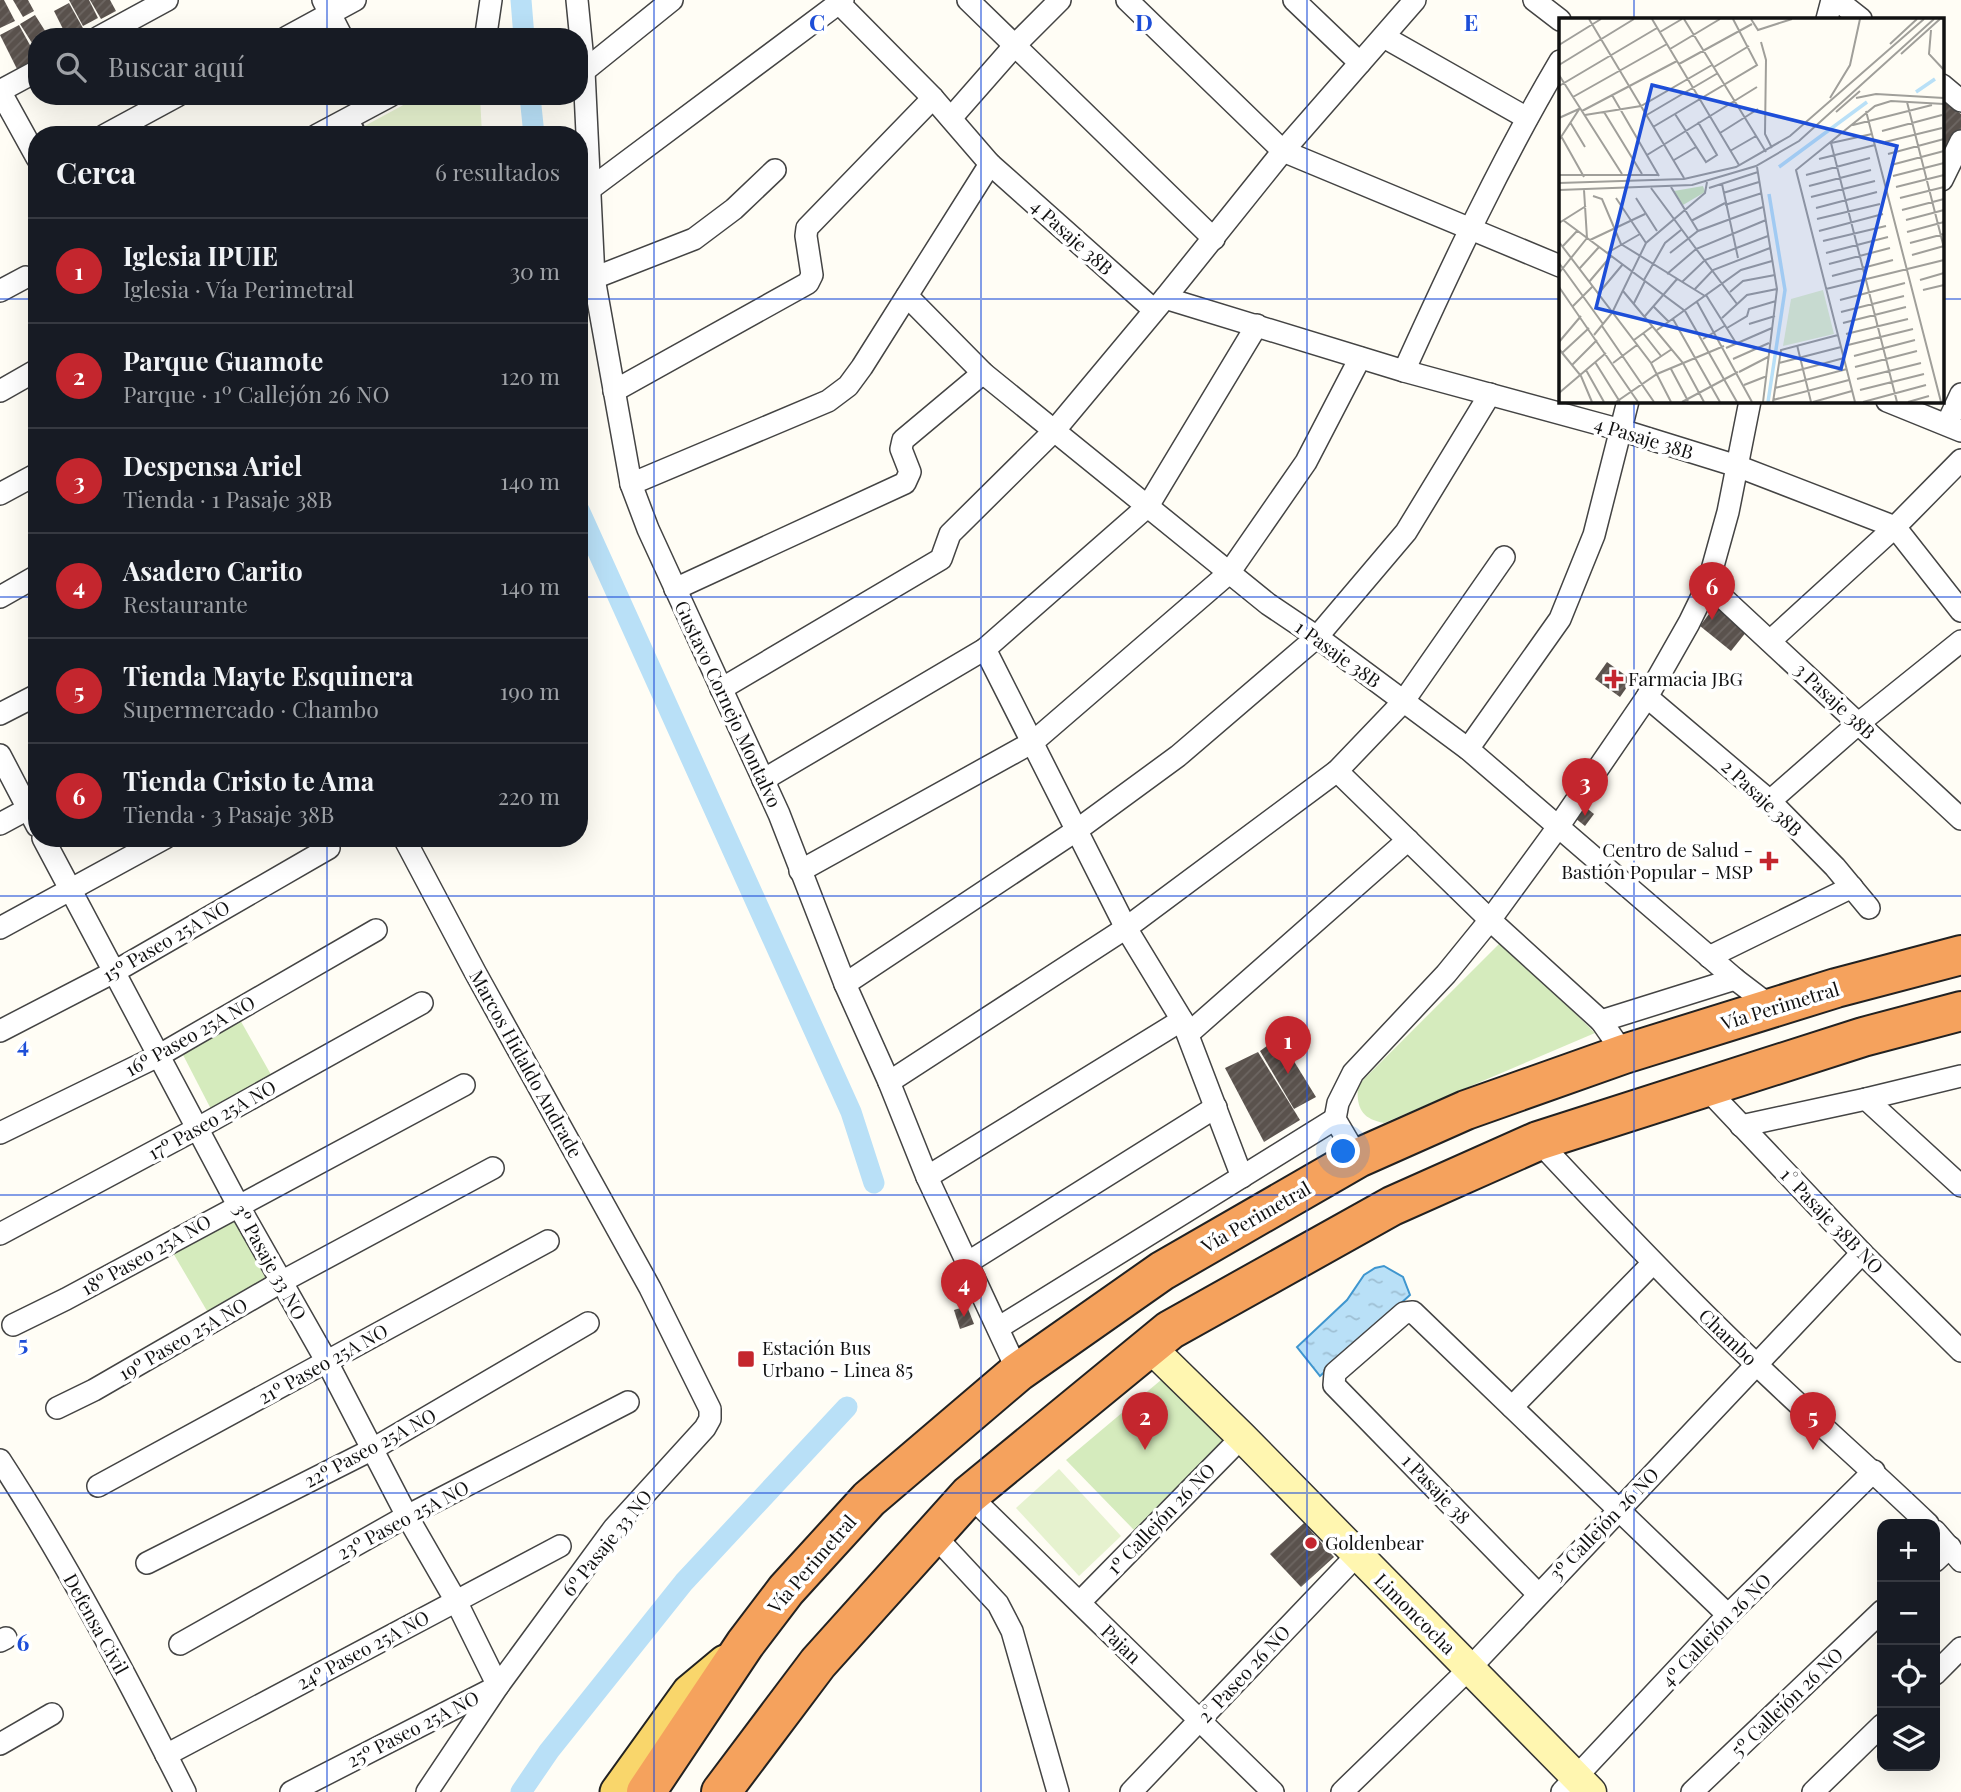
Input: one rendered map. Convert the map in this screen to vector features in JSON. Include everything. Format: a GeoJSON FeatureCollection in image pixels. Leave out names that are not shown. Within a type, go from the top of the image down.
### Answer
{"type":"FeatureCollection","features":[{"type":"Feature","properties":{"kind":"highway","name":"Vía Perimetral"},"geometry":{"type":"LineString","coordinates":[[646,1792],[746,1644],[786,1590],[869,1499],[1018,1372],[1162,1271],[1357,1158],[1466,1110],[1624,1054],[1773,1008],[1961,955]]}},
{"type":"Feature","properties":{"kind":"highway"},"geometry":{"type":"LineString","coordinates":[[721,1792],[818,1662],[969,1495],[1170,1330],[1392,1206],[1538,1141],[1863,1037],[1961,1011]]}},
{"type":"Feature","properties":{"kind":"main road","name":"Vía Perimetral"},"geometry":{"type":"LineString","coordinates":[[617,1792],[689,1692],[746,1644]]}},
{"type":"Feature","properties":{"kind":"main road"},"geometry":{"type":"LineString","coordinates":[[739,1792],[801,1707],[818,1662]]}},
{"type":"Feature","properties":{"kind":"street"},"geometry":{"type":"LineString","coordinates":[[116,28],[167,0]]}},
{"type":"Feature","properties":{"kind":"street"},"geometry":{"type":"LineString","coordinates":[[299,28],[326,7],[355,0]]}},
{"type":"Feature","properties":{"kind":"street"},"geometry":{"type":"LineString","coordinates":[[487,28],[491,0]]}},
{"type":"Feature","properties":{"kind":"street","name":"Gustavo Cornejo Montalvo"},"geometry":{"type":"LineString","coordinates":[[578,0],[580,28]]}},
{"type":"Feature","properties":{"kind":"street"},"geometry":{"type":"LineString","coordinates":[[588,68],[672,0]]}},
{"type":"Feature","properties":{"kind":"street"},"geometry":{"type":"LineString","coordinates":[[968,0],[1214,239]]}},
{"type":"Feature","properties":{"kind":"street"},"geometry":{"type":"LineString","coordinates":[[951,118],[1016,44],[1060,0]]}},
{"type":"Feature","properties":{"kind":"street"},"geometry":{"type":"LineString","coordinates":[[1126,0],[1283,151],[1559,266]]}},
{"type":"Feature","properties":{"kind":"street"},"geometry":{"type":"LineString","coordinates":[[1294,0],[1360,64]]}},
{"type":"Feature","properties":{"kind":"street"},"geometry":{"type":"LineString","coordinates":[[721,689],[941,559],[950,534],[1054,431],[1214,239],[1283,151],[1415,0]]}},
{"type":"Feature","properties":{"kind":"street"},"geometry":{"type":"LineString","coordinates":[[1534,0],[1559,19]]}},
{"type":"Feature","properties":{"kind":"street"},"geometry":{"type":"LineString","coordinates":[[1827,18],[1832,0]]}},
{"type":"Feature","properties":{"kind":"street"},"geometry":{"type":"LineString","coordinates":[[1838,0],[1860,18]]}},
{"type":"Feature","properties":{"kind":"street"},"geometry":{"type":"LineString","coordinates":[[590,189],[841,2]]}},
{"type":"Feature","properties":{"kind":"street","name":"4 Pasaje 38B"},"geometry":{"type":"LineString","coordinates":[[841,2],[933,98],[990,164],[1159,304],[1257,325],[1404,371],[1621,430],[1737,466],[1895,527]]}},
{"type":"Feature","properties":{"kind":"street"},"geometry":{"type":"LineString","coordinates":[[326,7],[337,28]]}},
{"type":"Feature","properties":{"kind":"street"},"geometry":{"type":"LineString","coordinates":[[1384,37],[1527,118]]}},
{"type":"Feature","properties":{"kind":"street"},"geometry":{"type":"LineString","coordinates":[[1404,371],[1469,228],[1559,63]]}},
{"type":"Feature","properties":{"kind":"street"},"geometry":{"type":"LineString","coordinates":[[28,76],[0,91],[28,142]]}},
{"type":"Feature","properties":{"kind":"street"},"geometry":{"type":"LineString","coordinates":[[1944,87],[1961,101]]}},
{"type":"Feature","properties":{"kind":"street"},"geometry":{"type":"LineString","coordinates":[[614,391],[808,283],[812,275],[807,228],[933,98]]}},
{"type":"Feature","properties":{"kind":"street"},"geometry":{"type":"LineString","coordinates":[[122,126],[160,105]]}},
{"type":"Feature","properties":{"kind":"street"},"geometry":{"type":"LineString","coordinates":[[357,125],[374,105]]}},
{"type":"Feature","properties":{"kind":"street","name":"Gustavo Cornejo Montalvo"},"geometry":{"type":"LineString","coordinates":[[586,105],[587,126]]}},
{"type":"Feature","properties":{"kind":"street"},"geometry":{"type":"LineString","coordinates":[[1944,176],[1961,141]]}},
{"type":"Feature","properties":{"kind":"street","name":"Gustavo Cornejo Montalvo"},"geometry":{"type":"LineString","coordinates":[[588,150],[594,278],[631,484],[648,529],[779,814],[845,984],[889,1082],[927,1177],[1018,1372]]}},
{"type":"Feature","properties":{"kind":"street"},"geometry":{"type":"LineString","coordinates":[[631,484],[828,401],[848,386],[990,164]]}},
{"type":"Feature","properties":{"kind":"street"},"geometry":{"type":"LineString","coordinates":[[594,278],[694,239],[734,209],[775,170]]}},
{"type":"Feature","properties":{"kind":"street"},"geometry":{"type":"LineString","coordinates":[[0,291],[26,277]]}},
{"type":"Feature","properties":{"kind":"street","name":"1 Pasaje 38B"},"geometry":{"type":"LineString","coordinates":[[907,296],[983,373],[1268,604],[1468,749],[1709,957],[1773,1008]]}},
{"type":"Feature","properties":{"kind":"street"},"geometry":{"type":"LineString","coordinates":[[763,779],[985,649],[1148,506],[1257,325]]}},
{"type":"Feature","properties":{"kind":"street"},"geometry":{"type":"LineString","coordinates":[[800,871],[1033,742],[1229,573],[1306,462],[1360,358]]}},
{"type":"Feature","properties":{"kind":"street"},"geometry":{"type":"LineString","coordinates":[[675,589],[905,483],[909,472],[901,449],[903,440],[983,373]]}},
{"type":"Feature","properties":{"kind":"street"},"geometry":{"type":"LineString","coordinates":[[0,391],[28,375]]}},
{"type":"Feature","properties":{"kind":"street"},"geometry":{"type":"LineString","coordinates":[[845,984],[1077,830],[1178,756],[1317,637],[1406,532],[1490,394]]}},
{"type":"Feature","properties":{"kind":"street"},"geometry":{"type":"LineString","coordinates":[[1889,402],[1954,428],[1961,394]]}},
{"type":"Feature","properties":{"kind":"street"},"geometry":{"type":"LineString","coordinates":[[1468,749],[1560,619],[1594,535],[1628,402]]}},
{"type":"Feature","properties":{"kind":"street"},"geometry":{"type":"LineString","coordinates":[[1357,1158],[1335,1119],[1338,1103],[1353,1073],[1446,974],[1490,920],[1558,827],[1647,697],[1708,584],[1728,512],[1749,402]]}},
{"type":"Feature","properties":{"kind":"street"},"geometry":{"type":"LineString","coordinates":[[1770,641],[1895,527],[1961,460]]}},
{"type":"Feature","properties":{"kind":"street"},"geometry":{"type":"LineString","coordinates":[[0,494],[28,479]]}},
{"type":"Feature","properties":{"kind":"street"},"geometry":{"type":"LineString","coordinates":[[1895,527],[1961,611]]}},
{"type":"Feature","properties":{"kind":"street"},"geometry":{"type":"LineString","coordinates":[[889,1082],[1126,928],[1337,771],[1403,702],[1504,557]]}},
{"type":"Feature","properties":{"kind":"street"},"geometry":{"type":"LineString","coordinates":[[0,597],[28,581]]}},
{"type":"Feature","properties":{"kind":"street","name":"3 Pasaje 38B"},"geometry":{"type":"LineString","coordinates":[[1708,584],[1961,819]]}},
{"type":"Feature","properties":{"kind":"street"},"geometry":{"type":"LineString","coordinates":[[1770,801],[1859,723],[1961,641]]}},
{"type":"Feature","properties":{"kind":"street"},"geometry":{"type":"LineString","coordinates":[[985,649],[1126,928],[1185,1027],[1242,1177]]}},
{"type":"Feature","properties":{"kind":"street","name":"2 Pasaje 38B"},"geometry":{"type":"LineString","coordinates":[[1647,697],[1770,801],[1869,908]]}},
{"type":"Feature","properties":{"kind":"street"},"geometry":{"type":"LineString","coordinates":[[0,714],[28,700]]}},
{"type":"Feature","properties":{"kind":"street"},"geometry":{"type":"LineString","coordinates":[[0,755],[28,803]]}},
{"type":"Feature","properties":{"kind":"street"},"geometry":{"type":"LineString","coordinates":[[1337,771],[1490,920],[1601,1021],[1624,1054]]}},
{"type":"Feature","properties":{"kind":"street"},"geometry":{"type":"LineString","coordinates":[[0,824],[28,815]]}},
{"type":"Feature","properties":{"kind":"street"},"geometry":{"type":"LineString","coordinates":[[927,1177],[1185,1027],[1408,840]]}},
{"type":"Feature","properties":{"kind":"street","name":"3º Pasaje 33 NO"},"geometry":{"type":"LineString","coordinates":[[48,847],[238,1205],[327,1362],[371,1450],[456,1601],[498,1686]]}},
{"type":"Feature","properties":{"kind":"street"},"geometry":{"type":"LineString","coordinates":[[0,928],[149,847]]}},
{"type":"Feature","properties":{"kind":"street","name":"Marcos Hidaldo Andrade"},"geometry":{"type":"LineString","coordinates":[[409,847],[650,1288]]}},
{"type":"Feature","properties":{"kind":"street","name":"15º Paseo 25A NO"},"geometry":{"type":"LineString","coordinates":[[0,1031],[114,972],[329,848]]}},
{"type":"Feature","properties":{"kind":"street"},"geometry":{"type":"LineString","coordinates":[[1709,957],[1852,887]]}},
{"type":"Feature","properties":{"kind":"street","name":"16º Paseo 25A NO"},"geometry":{"type":"LineString","coordinates":[[0,1133],[158,1056],[376,930]]}},
{"type":"Feature","properties":{"kind":"street"},"geometry":{"type":"LineString","coordinates":[[1601,1021],[1735,979]]}},
{"type":"Feature","properties":{"kind":"street","name":"17º Paseo 25A NO"},"geometry":{"type":"LineString","coordinates":[[0,1234],[422,1003]]}},
{"type":"Feature","properties":{"kind":"street"},"geometry":{"type":"LineString","coordinates":[[1741,1126],[1961,1076]]}},
{"type":"Feature","properties":{"kind":"street","name":"18º Paseo 25A NO"},"geometry":{"type":"LineString","coordinates":[[13,1325],[464,1085]]}},
{"type":"Feature","properties":{"kind":"street","name":"1° Pasaje 38B NO"},"geometry":{"type":"LineString","coordinates":[[1706,1088],[1862,1253],[1961,1351]]}},
{"type":"Feature","properties":{"kind":"street"},"geometry":{"type":"LineString","coordinates":[[1866,1099],[1961,1186]]}},
{"type":"Feature","properties":{"kind":"street"},"geometry":{"type":"LineString","coordinates":[[967,1263],[1216,1107]]}},
{"type":"Feature","properties":{"kind":"street"},"geometry":{"type":"LineString","coordinates":[[998,1328],[1335,1119]]}},
{"type":"Feature","properties":{"kind":"street","name":"Chambo"},"geometry":{"type":"LineString","coordinates":[[1538,1141],[1653,1263],[1757,1365],[1923,1519]]}},
{"type":"Feature","properties":{"kind":"street","name":"19º Paseo 25A NO"},"geometry":{"type":"LineString","coordinates":[[57,1408],[94,1390],[281,1282],[493,1168]]}},
{"type":"Feature","properties":{"kind":"street","name":"21º Paseo 25A NO"},"geometry":{"type":"LineString","coordinates":[[98,1486],[548,1241]]}},
{"type":"Feature","properties":{"kind":"street","name":"3º Callejón 26 NO"},"geometry":{"type":"LineString","coordinates":[[1342,1792],[1469,1669],[1862,1253]]}},
{"type":"Feature","properties":{"kind":"street"},"geometry":{"type":"LineString","coordinates":[[1653,1263],[1512,1407],[1728,1615]]}},
{"type":"Feature","properties":{"kind":"street","name":"6º Pasaje 33 NO"},"geometry":{"type":"LineString","coordinates":[[427,1792],[498,1686],[614,1528],[705,1428],[710,1419],[710,1409],[650,1288]]}},
{"type":"Feature","properties":{"kind":"street","name":"1 Pasaje 38"},"geometry":{"type":"LineString","coordinates":[[1512,1407],[1413,1312],[1404,1314],[1335,1373],[1334,1385],[1538,1594]]}},
{"type":"Feature","properties":{"kind":"street","name":"22º Paseo 25A NO"},"geometry":{"type":"LineString","coordinates":[[147,1563],[371,1450],[588,1323]]}},
{"type":"Feature","properties":{"kind":"street","name":"Limoncocha"},"geometry":{"type":"LineString","coordinates":[[1150,1347],[1469,1669],[1577,1787]]}},
{"type":"Feature","properties":{"kind":"street","name":"23º Paseo 25A NO"},"geometry":{"type":"LineString","coordinates":[[180,1644],[407,1516],[628,1402]]}},
{"type":"Feature","properties":{"kind":"street","name":"1º Callejón 26 NO"},"geometry":{"type":"LineString","coordinates":[[1080,1602],[1242,1437]]}},
{"type":"Feature","properties":{"kind":"street","name":"Defensa Civil"},"geometry":{"type":"LineString","coordinates":[[0,1460],[36,1514],[185,1792]]}},
{"type":"Feature","properties":{"kind":"street","name":"4º Callejón 26 NO"},"geometry":{"type":"LineString","coordinates":[[1577,1787],[1728,1615],[1874,1471]]}},
{"type":"Feature","properties":{"kind":"street","name":"Pajan"},"geometry":{"type":"LineString","coordinates":[[969,1495],[1273,1792]]}},
{"type":"Feature","properties":{"kind":"street"},"geometry":{"type":"LineString","coordinates":[[932,1534],[998,1604],[1012,1631],[1058,1792]]}},
{"type":"Feature","properties":{"kind":"street"},"geometry":{"type":"LineString","coordinates":[[1940,1536],[1956,1554]]}},
{"type":"Feature","properties":{"kind":"street","name":"24º Paseo 25A NO"},"geometry":{"type":"LineString","coordinates":[[166,1755],[560,1546]]}},
{"type":"Feature","properties":{"kind":"street","name":"2° Paseo 26 NO"},"geometry":{"type":"LineString","coordinates":[[1131,1792],[1357,1555]]}},
{"type":"Feature","properties":{"kind":"street","name":"5º Callejón 26 NO"},"geometry":{"type":"LineString","coordinates":[[1692,1792],[1877,1616]]}},
{"type":"Feature","properties":{"kind":"street"},"geometry":{"type":"LineString","coordinates":[[1940,1669],[1961,1648]]}},
{"type":"Feature","properties":{"kind":"street","name":"25º Paseo 25A NO"},"geometry":{"type":"LineString","coordinates":[[291,1792],[498,1686]]}},
{"type":"Feature","properties":{"kind":"street"},"geometry":{"type":"LineString","coordinates":[[0,1744],[52,1714]]}},
{"type":"Feature","properties":{"kind":"street"},"geometry":{"type":"LineString","coordinates":[[1813,1792],[1877,1730]]}},
{"type":"Feature","properties":{"kind":"green space"},"geometry":{"type":"Polygon","coordinates":[[[403,105],[480,105],[482,126],[365,126],[403,105]]]}},
{"type":"Feature","properties":{"kind":"green space"},"geometry":{"type":"Polygon","coordinates":[[[1502,941],[1595,1033],[1384,1123],[1365,1115],[1359,1106],[1358,1085],[1502,941]]]}},
{"type":"Feature","properties":{"kind":"green space"},"geometry":{"type":"Polygon","coordinates":[[[239,1018],[274,1080],[213,1113],[181,1051],[239,1018]]]}},
{"type":"Feature","properties":{"kind":"green space"},"geometry":{"type":"Polygon","coordinates":[[[240,1215],[275,1280],[210,1316],[173,1253],[240,1215]]]}},
{"type":"Feature","properties":{"kind":"green space"},"geometry":{"type":"Polygon","coordinates":[[[1161,1380],[1223,1441],[1134,1530],[1066,1460],[1161,1380]]]}},
{"type":"Feature","properties":{"kind":"green space"},"geometry":{"type":"Polygon","coordinates":[[[1059,1469],[1121,1536],[1079,1576],[1016,1508],[1059,1469]]]}},
{"type":"Feature","properties":{"kind":"water"},"geometry":{"type":"Polygon","coordinates":[[[1384,1266],[1403,1277],[1410,1295],[1320,1376],[1297,1347],[1347,1300],[1364,1275],[1384,1266]]]}},
{"type":"Feature","properties":{"kind":"building"},"geometry":{"type":"Polygon","coordinates":[[[0,0],[4,0],[15,21],[0,28],[0,0]]]}},
{"type":"Feature","properties":{"kind":"building"},"geometry":{"type":"Polygon","coordinates":[[[13,0],[28,0],[34,11],[23,17],[13,0]]]}},
{"type":"Feature","properties":{"kind":"building"},"geometry":{"type":"Polygon","coordinates":[[[69,0],[89,0],[98,18],[83,26],[69,0]]]}},
{"type":"Feature","properties":{"kind":"building"},"geometry":{"type":"Polygon","coordinates":[[[90,0],[110,0],[116,11],[101,19],[90,0]]]}},
{"type":"Feature","properties":{"kind":"building"},"geometry":{"type":"Polygon","coordinates":[[[69,3],[83,28],[62,28],[54,11],[69,3]]]}},
{"type":"Feature","properties":{"kind":"building"},"geometry":{"type":"Polygon","coordinates":[[[35,15],[43,28],[28,28],[28,37],[20,24],[35,15]]]}},
{"type":"Feature","properties":{"kind":"building"},"geometry":{"type":"Polygon","coordinates":[[[19,25],[28,42],[28,63],[17,69],[0,35],[19,25]]]}},
{"type":"Feature","properties":{"kind":"building"},"geometry":{"type":"Polygon","coordinates":[[[1944,101],[1961,114],[1961,131],[1944,161],[1944,101]]]}},
{"type":"Feature","properties":{"kind":"building"},"geometry":{"type":"Polygon","coordinates":[[[1715,606],[1747,631],[1731,651],[1700,626],[1715,606]]]}},
{"type":"Feature","properties":{"kind":"building","name":"Farmacia JBG"},"geometry":{"type":"Polygon","coordinates":[[[1607,662],[1632,680],[1620,697],[1595,679],[1607,662]]]}},
{"type":"Feature","properties":{"kind":"building"},"geometry":{"type":"Polygon","coordinates":[[[1584,806],[1594,814],[1585,826],[1575,818],[1584,806]]]}},
{"type":"Feature","properties":{"kind":"building"},"geometry":{"type":"Polygon","coordinates":[[[1279,1037],[1316,1097],[1294,1109],[1260,1051],[1279,1037]]]}},
{"type":"Feature","properties":{"kind":"building"},"geometry":{"type":"Polygon","coordinates":[[[1258,1052],[1300,1120],[1264,1142],[1225,1068],[1258,1052]]]}},
{"type":"Feature","properties":{"kind":"building"},"geometry":{"type":"Polygon","coordinates":[[[967,1306],[974,1324],[960,1329],[954,1310],[967,1306]]]}},
{"type":"Feature","properties":{"kind":"building"},"geometry":{"type":"Polygon","coordinates":[[[1304,1523],[1334,1557],[1301,1587],[1270,1554],[1304,1523]]]}},
{"type":"Feature","properties":{"kind":"waterway"},"geometry":{"type":"LineString","coordinates":[[521,0],[523,28]]}},
{"type":"Feature","properties":{"kind":"waterway"},"geometry":{"type":"LineString","coordinates":[[531,105],[533,126]]}},
{"type":"Feature","properties":{"kind":"waterway"},"geometry":{"type":"LineString","coordinates":[[588,530],[851,1112],[874,1183]]}},
{"type":"Feature","properties":{"kind":"waterway"},"geometry":{"type":"LineString","coordinates":[[521,1792],[549,1751],[684,1582],[847,1407]]}},
{"type":"Feature","properties":{"kind":"place","name":"Tienda Cristo te Ama"},"geometry":{"type":"Point","coordinates":[1712,620]}},
{"type":"Feature","properties":{"kind":"place","name":"Farmacia JBG"},"geometry":{"type":"Point","coordinates":[1614,679]}},
{"type":"Feature","properties":{"kind":"place","name":"Despensa Ariel"},"geometry":{"type":"Point","coordinates":[1585,816]}},
{"type":"Feature","properties":{"kind":"place","name":"Centro de Salud - Bastión Popular - MSP"},"geometry":{"type":"Point","coordinates":[1769,861]}},
{"type":"Feature","properties":{"kind":"place","name":"Iglesia IPUIE"},"geometry":{"type":"Point","coordinates":[1288,1074]}},
{"type":"Feature","properties":{"kind":"place","name":"Asadero Carito"},"geometry":{"type":"Point","coordinates":[964,1317]}},
{"type":"Feature","properties":{"kind":"place","name":"Estación Bus Urbano - Linea 85"},"geometry":{"type":"Point","coordinates":[746,1359]}},
{"type":"Feature","properties":{"kind":"place","name":"Parque Guamote"},"geometry":{"type":"Point","coordinates":[1145,1450]}},
{"type":"Feature","properties":{"kind":"place","name":"Tienda Mayte Esquinera"},"geometry":{"type":"Point","coordinates":[1813,1450]}},
{"type":"Feature","properties":{"kind":"place","name":"Goldenbear"},"geometry":{"type":"Point","coordinates":[1311,1543]}}]}
